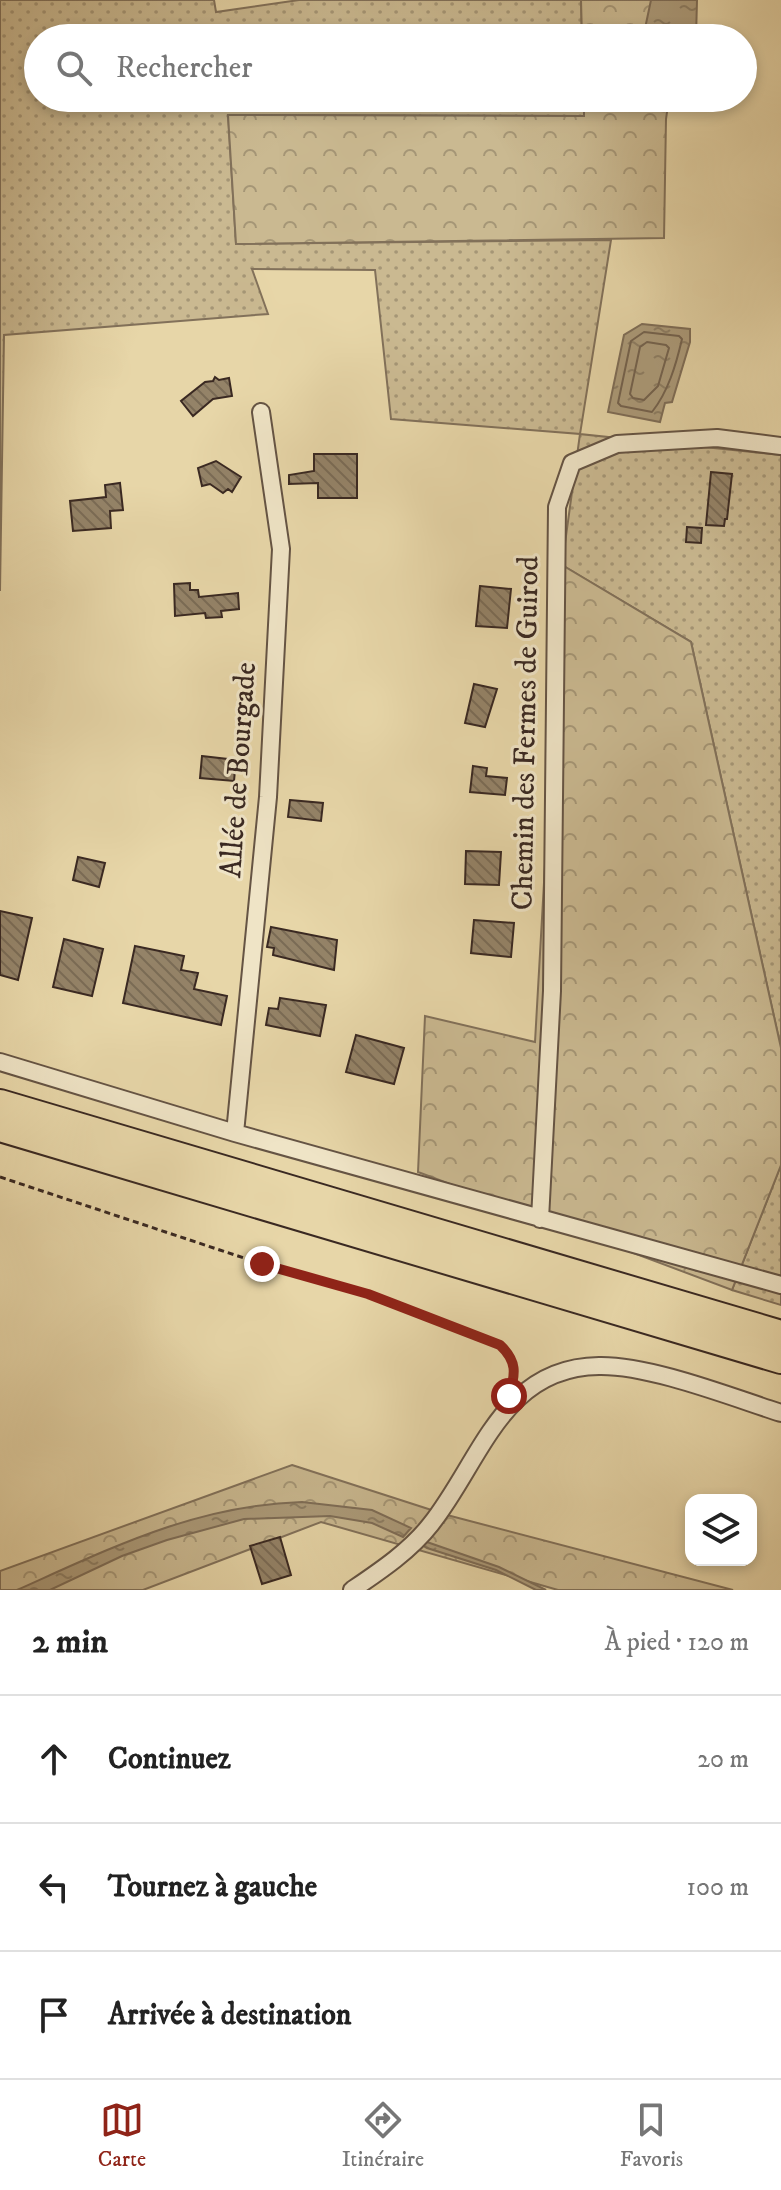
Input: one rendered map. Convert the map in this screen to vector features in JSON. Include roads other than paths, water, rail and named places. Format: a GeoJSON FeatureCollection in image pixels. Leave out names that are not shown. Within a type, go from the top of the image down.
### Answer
{"type":"FeatureCollection","features":[{"type":"Feature","properties":{"kind":"highway"},"geometry":{"type":"LineString","coordinates":[[0,1104],[781,1335]]}},
{"type":"Feature","properties":{"kind":"highway"},"geometry":{"type":"LineString","coordinates":[[0,1127],[781,1359]]}},
{"type":"Feature","properties":{"kind":"street","name":"Allée de Bourgade"},"geometry":{"type":"LineString","coordinates":[[235,1133],[268,797],[281,549],[261,412]]}},
{"type":"Feature","properties":{"kind":"street","name":"Chemin des Fermes de Guirod"},"geometry":{"type":"LineString","coordinates":[[540,1219],[552,991],[557,507],[572,463],[617,444],[717,438],[781,446]]}},
{"type":"Feature","properties":{"kind":"street"},"geometry":{"type":"LineString","coordinates":[[0,1062],[235,1133],[781,1285]]}},
{"type":"Feature","properties":{"kind":"street"},"geometry":{"type":"LineString","coordinates":[[352,1590],[412,1545],[429,1527],[460,1484],[506,1407],[543,1381],[569,1369],[598,1366],[668,1378],[781,1413]]}},
{"type":"Feature","properties":{"kind":"water"},"geometry":{"type":"Polygon","coordinates":[[[651,0],[697,0],[696,24],[646,24],[651,0]]]}},
{"type":"Feature","properties":{"kind":"water"},"geometry":{"type":"Polygon","coordinates":[[[642,324],[690,329],[690,342],[672,402],[665,403],[660,422],[608,412],[624,335],[642,324]]]}},
{"type":"Feature","properties":{"kind":"water"},"geometry":{"type":"Polygon","coordinates":[[[302,1502],[372,1510],[411,1528],[403,1537],[372,1523],[330,1516],[244,1519],[122,1556],[50,1590],[17,1590],[121,1544],[190,1520],[263,1505],[302,1502]]]}},
{"type":"Feature","properties":{"kind":"water"},"geometry":{"type":"Polygon","coordinates":[[[424,1541],[499,1567],[546,1590],[536,1590],[496,1570],[427,1548],[422,1545],[424,1541]]]}}]}
